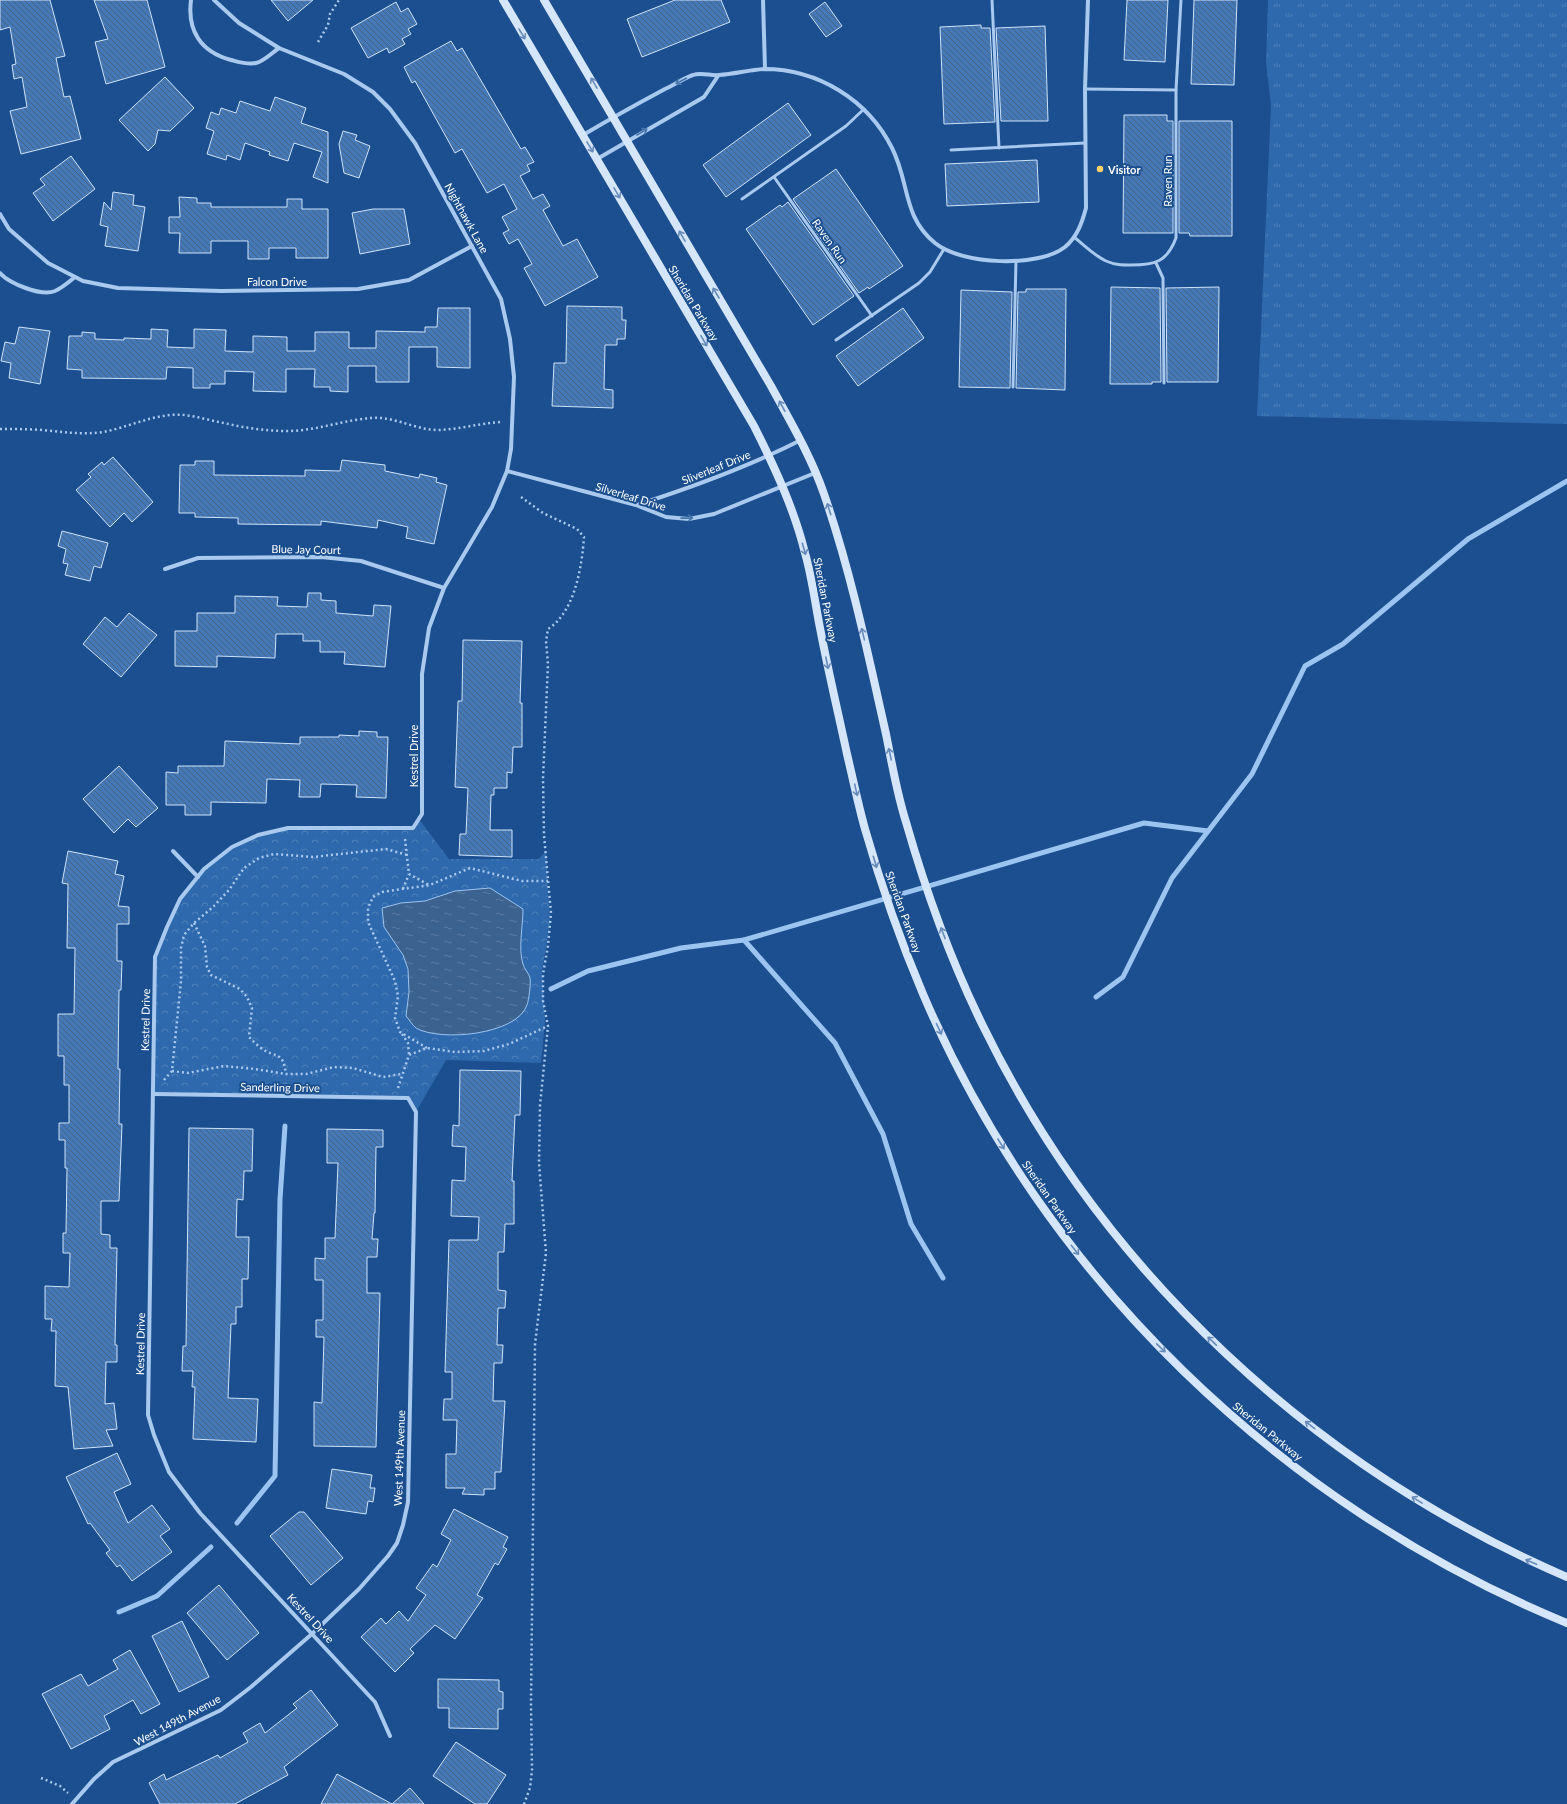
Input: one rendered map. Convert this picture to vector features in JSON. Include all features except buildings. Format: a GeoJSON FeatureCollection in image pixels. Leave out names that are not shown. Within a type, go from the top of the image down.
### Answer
{"type":"FeatureCollection","features":[{"type":"Feature","properties":{"kind":"main road","name":"Sheridan Parkway"},"geometry":{"type":"LineString","coordinates":[[503,0],[754,426],[769,456],[795,519],[807,559],[829,672],[864,824],[890,912],[923,994],[968,1085],[999,1140],[1032,1192],[1069,1243],[1150,1338],[1195,1382],[1264,1444],[1312,1481],[1418,1550],[1478,1583],[1567,1623]]}},
{"type":"Feature","properties":{"kind":"main road"},"geometry":{"type":"LineString","coordinates":[[544,0],[614,117],[801,440],[826,500],[855,602],[905,819],[934,910],[984,1027],[1012,1080],[1048,1139],[1100,1214],[1137,1260],[1186,1316],[1227,1356],[1269,1393],[1342,1449],[1416,1499],[1520,1557],[1567,1577]]}},
{"type":"Feature","properties":{"kind":"street"},"geometry":{"type":"LineString","coordinates":[[191,0],[191,19],[195,35],[208,50],[224,58],[243,63],[257,63],[279,48]]}},
{"type":"Feature","properties":{"kind":"street","name":"Nighthawk Lane"},"geometry":{"type":"LineString","coordinates":[[214,0],[239,23],[279,48],[344,74],[373,92],[390,109],[415,143],[501,299],[510,339],[514,377],[511,449],[507,471]]}},
{"type":"Feature","properties":{"kind":"street"},"geometry":{"type":"LineString","coordinates":[[763,0],[765,69]]}},
{"type":"Feature","properties":{"kind":"street"},"geometry":{"type":"LineString","coordinates":[[582,135],[695,74],[718,76],[765,69],[789,71],[813,78],[833,87],[864,109],[880,127],[892,148],[900,169],[912,214],[922,230],[944,249],[960,256],[980,260],[1036,260],[1051,256],[1065,247],[1074,237],[1082,223],[1086,208],[1085,89],[1088,0]]}},
{"type":"Feature","properties":{"kind":"street"},"geometry":{"type":"LineString","coordinates":[[597,159],[704,97],[718,76]]}},
{"type":"Feature","properties":{"kind":"street","name":"Falcon Drive"},"geometry":{"type":"LineString","coordinates":[[0,214],[9,229],[48,263],[83,281],[118,288],[221,291],[358,290],[409,280],[472,246]]}},
{"type":"Feature","properties":{"kind":"street"},"geometry":{"type":"LineString","coordinates":[[0,273],[20,287],[39,292],[54,292],[75,277]]}},
{"type":"Feature","properties":{"kind":"street","name":"Sliverleaf Drive"},"geometry":{"type":"LineString","coordinates":[[636,506],[680,491],[769,456],[801,440]]}},
{"type":"Feature","properties":{"kind":"street","name":"Silverleaf Drive"},"geometry":{"type":"LineString","coordinates":[[507,471],[636,506],[666,516],[689,519],[714,514],[815,472]]}},
{"type":"Feature","properties":{"kind":"street","name":"Kestrel Drive"},"geometry":{"type":"LineString","coordinates":[[390,1736],[375,1702],[200,1512],[169,1472],[154,1435],[148,1415],[152,1094],[156,957],[167,927],[180,899],[204,869],[232,847],[258,834],[288,828],[413,828],[422,814],[422,674],[429,628],[444,588],[492,507],[507,471]]}},
{"type":"Feature","properties":{"kind":"street","name":"Blue Jay Court"},"geometry":{"type":"LineString","coordinates":[[165,569],[198,558],[321,557],[361,561],[444,588]]}},
{"type":"Feature","properties":{"kind":"street"},"geometry":{"type":"LineString","coordinates":[[173,851],[198,877]]}},
{"type":"Feature","properties":{"kind":"street","name":"Sanderling Drive"},"geometry":{"type":"LineString","coordinates":[[152,1094],[408,1098]]}},
{"type":"Feature","properties":{"kind":"street","name":"West 149th Avenue"},"geometry":{"type":"LineString","coordinates":[[72,1804],[94,1779],[113,1762],[221,1710],[250,1687],[313,1633],[359,1589],[388,1556],[396,1543],[403,1525],[408,1502],[416,1112],[408,1098]]}},
{"type":"Feature","properties":{"kind":"lane"},"geometry":{"type":"LineString","coordinates":[[992,0],[999,148]]}},
{"type":"Feature","properties":{"kind":"lane","name":"Raven Run"},"geometry":{"type":"LineString","coordinates":[[1156,263],[1166,256],[1172,248],[1176,238],[1176,90],[1180,0]]}},
{"type":"Feature","properties":{"kind":"lane"},"geometry":{"type":"LineString","coordinates":[[1085,89],[1176,90]]}},
{"type":"Feature","properties":{"kind":"lane"},"geometry":{"type":"LineString","coordinates":[[742,199],[846,126],[864,109]]}},
{"type":"Feature","properties":{"kind":"lane"},"geometry":{"type":"LineString","coordinates":[[951,150],[1085,143]]}},
{"type":"Feature","properties":{"kind":"lane","name":"Raven Run"},"geometry":{"type":"LineString","coordinates":[[774,178],[872,316]]}},
{"type":"Feature","properties":{"kind":"lane"},"geometry":{"type":"LineString","coordinates":[[1074,237],[1105,260],[1116,265],[1145,265],[1156,263],[1163,278],[1164,383]]}},
{"type":"Feature","properties":{"kind":"lane"},"geometry":{"type":"LineString","coordinates":[[836,340],[872,316],[930,272],[944,249]]}},
{"type":"Feature","properties":{"kind":"lane"},"geometry":{"type":"LineString","coordinates":[[1013,387],[1016,261]]}},
{"type":"Feature","properties":{"kind":"path"},"geometry":{"type":"LineString","coordinates":[[318,42],[328,25],[330,14],[339,0]]}},
{"type":"Feature","properties":{"kind":"path"},"geometry":{"type":"LineString","coordinates":[[0,429],[41,430],[79,434],[104,432],[171,415],[199,416],[223,423],[258,429],[287,431],[315,429],[372,418],[394,419],[414,427],[435,430],[455,429],[473,424],[502,422]]}},
{"type":"Feature","properties":{"kind":"path"},"geometry":{"type":"LineString","coordinates":[[521,497],[543,513],[578,529],[584,537],[579,575],[570,601],[555,625],[548,629],[546,641],[548,664],[542,778],[544,835],[551,913],[548,946],[543,974],[543,1001],[548,1026],[540,1105],[539,1163],[546,1253],[535,1344],[531,1695],[532,1770],[530,1788],[524,1804]]}},
{"type":"Feature","properties":{"kind":"path"},"geometry":{"type":"LineString","coordinates":[[403,888],[408,874],[404,828]]}},
{"type":"Feature","properties":{"kind":"path"},"geometry":{"type":"LineString","coordinates":[[152,1094],[172,1071],[181,981],[181,948],[184,935],[194,923],[213,907],[229,890],[244,868],[259,858],[274,854],[313,857],[386,849],[407,855]]}},
{"type":"Feature","properties":{"kind":"path"},"geometry":{"type":"LineString","coordinates":[[394,1098],[409,1055],[408,1043],[400,1032],[395,1018],[398,996],[396,981],[368,922],[368,908],[373,897],[382,892],[430,885],[470,868],[522,881],[548,881]]}},
{"type":"Feature","properties":{"kind":"path"},"geometry":{"type":"LineString","coordinates":[[408,874],[430,885]]}},
{"type":"Feature","properties":{"kind":"path"},"geometry":{"type":"LineString","coordinates":[[194,923],[205,946],[207,967],[211,975],[240,989],[247,997],[252,1008],[249,1037],[262,1049],[277,1055],[285,1062],[286,1074]]}},
{"type":"Feature","properties":{"kind":"path"},"geometry":{"type":"LineString","coordinates":[[400,1032],[428,1048],[455,1052],[484,1051],[509,1044],[548,1026]]}},
{"type":"Feature","properties":{"kind":"path"},"geometry":{"type":"LineString","coordinates":[[409,1055],[428,1048]]}},
{"type":"Feature","properties":{"kind":"path"},"geometry":{"type":"LineString","coordinates":[[172,1071],[188,1074],[224,1066],[286,1074],[306,1074],[334,1067],[352,1068],[383,1077],[402,1074]]}},
{"type":"Feature","properties":{"kind":"path"},"geometry":{"type":"LineString","coordinates":[[41,1778],[60,1786],[76,1799]]}},
{"type":"Feature","properties":{"kind":"green space"},"geometry":{"type":"Polygon","coordinates":[[[1268,0],[1567,0],[1567,424],[1257,416],[1271,106],[1266,62],[1268,0]]]}},
{"type":"Feature","properties":{"kind":"green space"},"geometry":{"type":"Polygon","coordinates":[[[419,819],[449,859],[538,859],[546,852],[550,923],[542,971],[545,1021],[541,1063],[446,1060],[416,1112],[408,1098],[153,1094],[155,957],[180,899],[204,869],[232,847],[258,835],[288,828],[413,828],[419,819]]]}},
{"type":"Feature","properties":{"kind":"water"},"geometry":{"type":"Polygon","coordinates":[[[490,888],[523,909],[521,952],[524,966],[530,980],[527,1005],[520,1015],[509,1023],[494,1029],[477,1033],[442,1035],[416,1028],[406,1016],[409,992],[408,969],[403,955],[384,927],[382,908],[401,903],[425,901],[455,891],[490,888]]]}},
{"type":"Feature","properties":{"kind":"waterway"},"geometry":{"type":"LineString","coordinates":[[1096,997],[1123,977],[1172,878],[1252,774],[1305,666],[1343,644],[1468,539],[1567,481]]}},
{"type":"Feature","properties":{"kind":"waterway"},"geometry":{"type":"LineString","coordinates":[[744,940],[1144,823],[1208,831]]}},
{"type":"Feature","properties":{"kind":"waterway"},"geometry":{"type":"LineString","coordinates":[[551,989],[588,971],[681,948],[744,940],[835,1043],[883,1134],[911,1224],[943,1278]]}},
{"type":"Feature","properties":{"kind":"waterway"},"geometry":{"type":"LineString","coordinates":[[237,1523],[275,1476],[280,1199],[285,1126]]}},
{"type":"Feature","properties":{"kind":"waterway"},"geometry":{"type":"LineString","coordinates":[[119,1612],[157,1596],[211,1547]]}},
{"type":"Feature","properties":{"kind":"place","name":"Visitor"},"geometry":{"type":"Point","coordinates":[1100,169]}}]}
